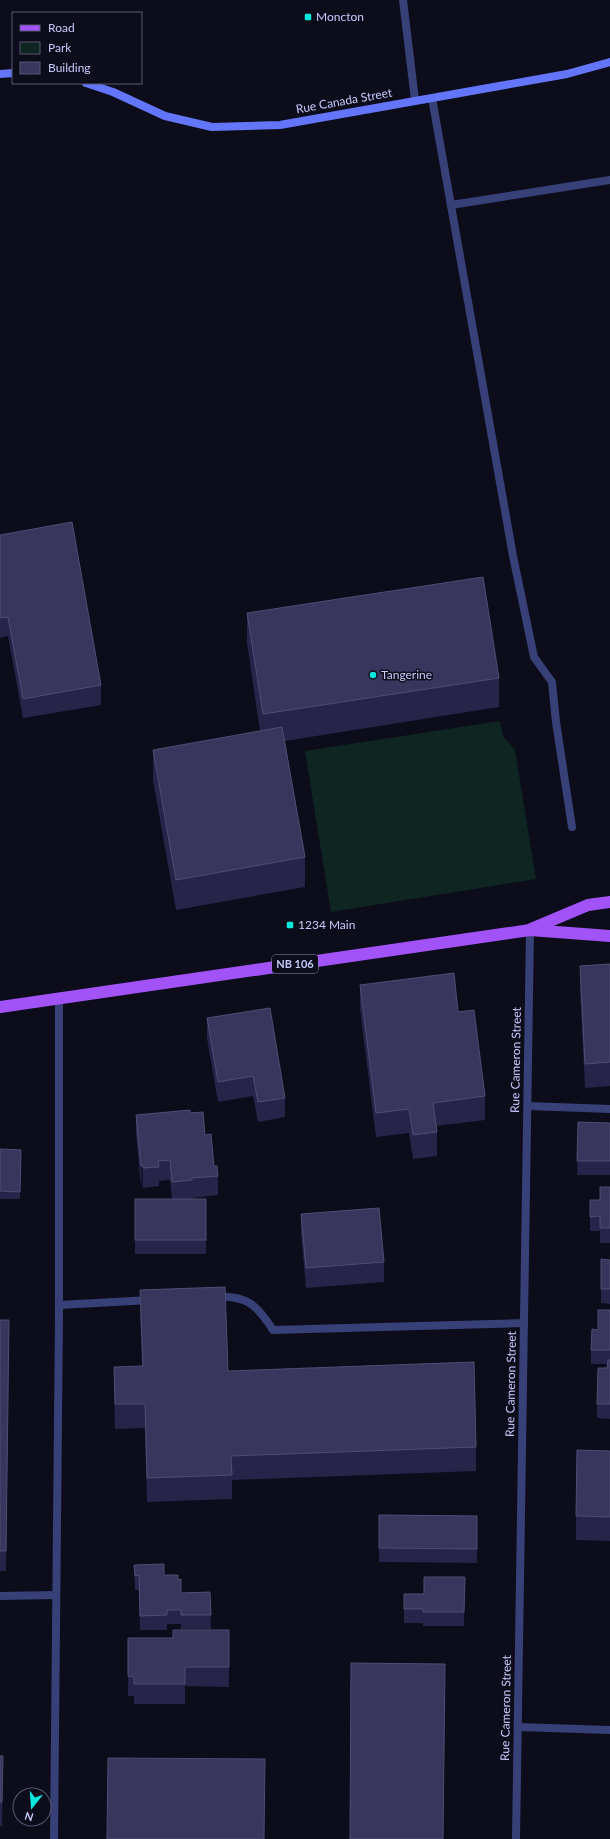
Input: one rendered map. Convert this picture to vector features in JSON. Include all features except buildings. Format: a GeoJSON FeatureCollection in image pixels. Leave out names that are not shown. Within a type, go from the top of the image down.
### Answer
{"type":"FeatureCollection","features":[{"type":"Feature","properties":{"kind":"main road","name":"NB 106"},"geometry":{"type":"LineString","coordinates":[[530,930],[588,904],[610,902]]}},
{"type":"Feature","properties":{"kind":"main road","name":"NB 106"},"geometry":{"type":"LineString","coordinates":[[0,1007],[530,930],[610,936]]}},
{"type":"Feature","properties":{"kind":"street"},"geometry":{"type":"LineString","coordinates":[[403,0],[415,100]]}},
{"type":"Feature","properties":{"kind":"street","name":"Rue Canada Street"},"geometry":{"type":"LineString","coordinates":[[89,84],[114,92],[165,116],[212,127],[280,125],[567,74],[610,62]]}},
{"type":"Feature","properties":{"kind":"street"},"geometry":{"type":"LineString","coordinates":[[0,74],[12,73]]}},
{"type":"Feature","properties":{"kind":"street"},"geometry":{"type":"LineString","coordinates":[[432,98],[512,556],[534,657],[552,682],[556,722],[572,827]]}},
{"type":"Feature","properties":{"kind":"street"},"geometry":{"type":"LineString","coordinates":[[451,205],[610,180]]}},
{"type":"Feature","properties":{"kind":"street","name":"Rue Cameron Street"},"geometry":{"type":"LineString","coordinates":[[516,1839],[530,930]]}},
{"type":"Feature","properties":{"kind":"street"},"geometry":{"type":"LineString","coordinates":[[54,1839],[59,1305],[59,998]]}},
{"type":"Feature","properties":{"kind":"street"},"geometry":{"type":"LineString","coordinates":[[528,1106],[610,1109]]}},
{"type":"Feature","properties":{"kind":"street"},"geometry":{"type":"LineString","coordinates":[[206,1297],[229,1296],[247,1301],[261,1310],[274,1330],[524,1323]]}},
{"type":"Feature","properties":{"kind":"street"},"geometry":{"type":"LineString","coordinates":[[59,1305],[159,1300]]}},
{"type":"Feature","properties":{"kind":"street"},"geometry":{"type":"LineString","coordinates":[[0,1596],[56,1595]]}},
{"type":"Feature","properties":{"kind":"street"},"geometry":{"type":"LineString","coordinates":[[518,1727],[610,1730]]}},
{"type":"Feature","properties":{"kind":"green space"},"geometry":{"type":"Polygon","coordinates":[[[500,721],[503,736],[515,750],[536,879],[331,912],[305,751],[500,721]]]}},
{"type":"Feature","properties":{"kind":"place","name":"Moncton"},"geometry":{"type":"Point","coordinates":[308,17]}},
{"type":"Feature","properties":{"kind":"place","name":"Tangerine"},"geometry":{"type":"Point","coordinates":[373,675]}},
{"type":"Feature","properties":{"kind":"place","name":"1234 Main"},"geometry":{"type":"Point","coordinates":[290,925]}}]}
